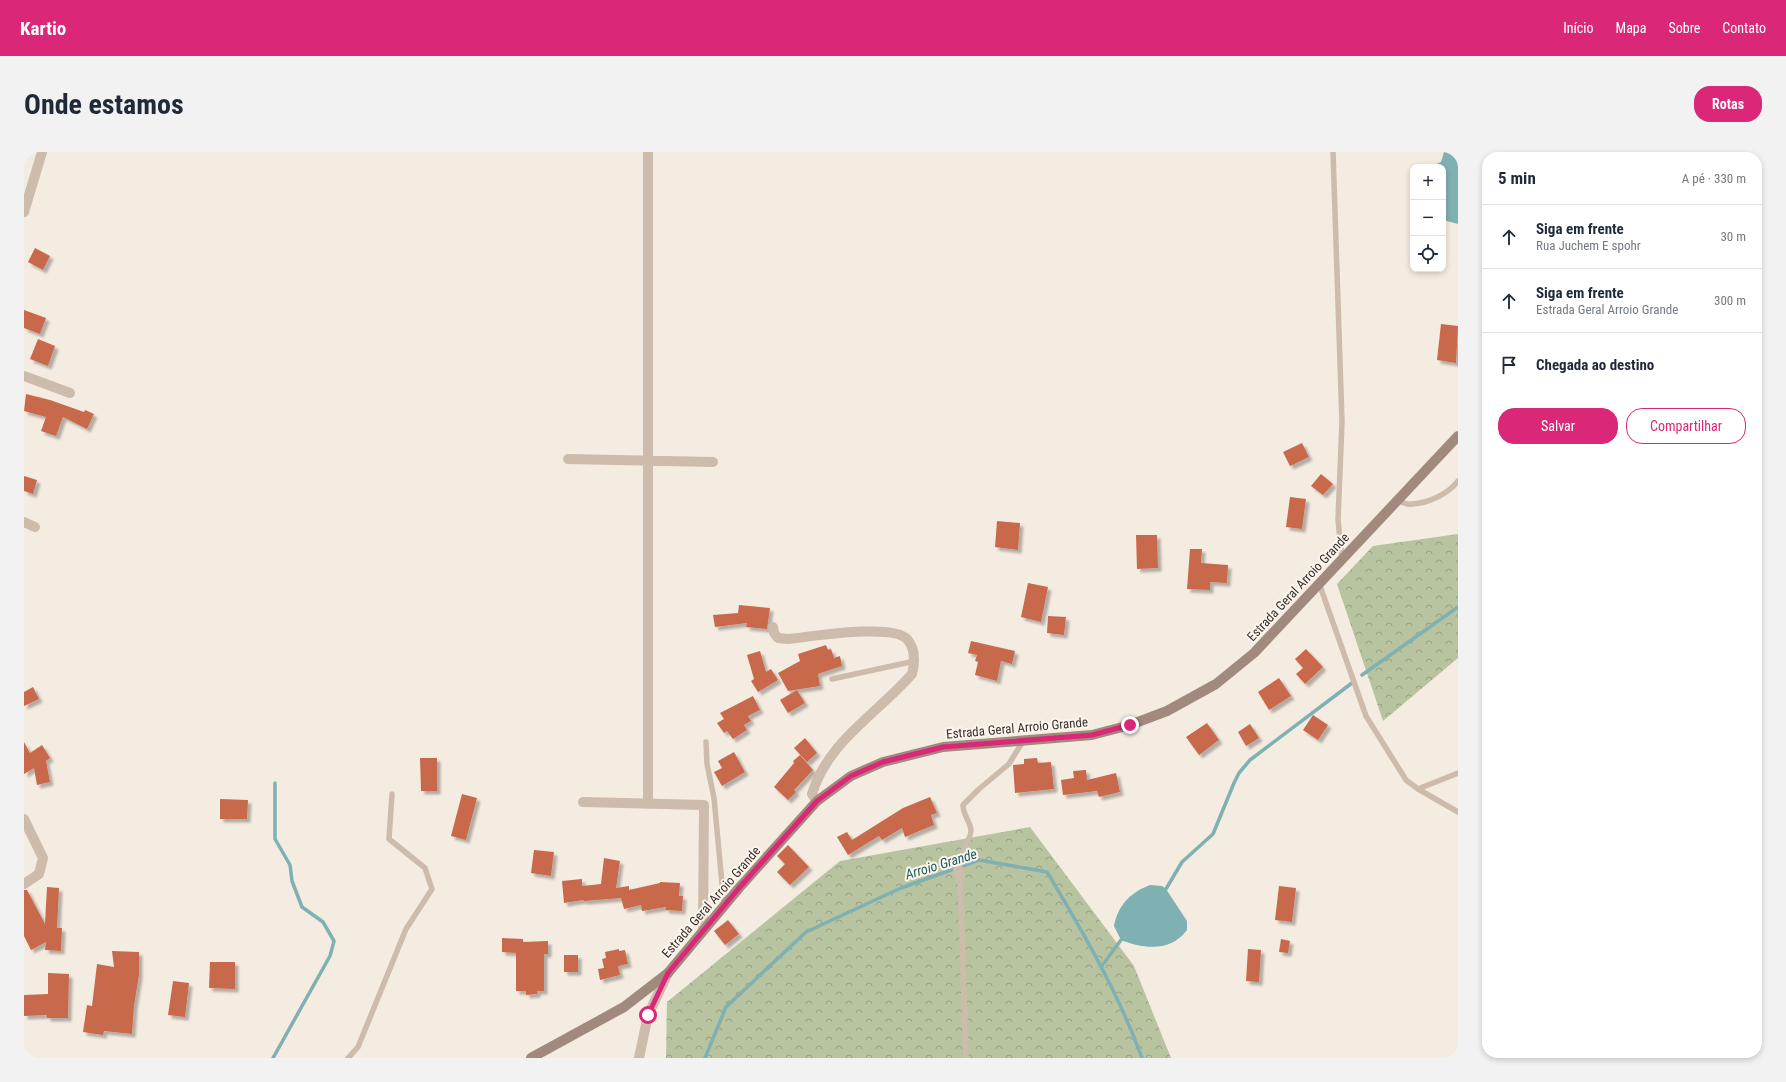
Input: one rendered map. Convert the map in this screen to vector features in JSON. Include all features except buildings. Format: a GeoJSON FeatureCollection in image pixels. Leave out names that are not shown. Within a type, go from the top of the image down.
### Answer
{"type":"FeatureCollection","features":[{"type":"Feature","properties":{"kind":"main road","name":"Estrada Geral Arroio Grande"},"geometry":{"type":"LineString","coordinates":[[531,1058],[624,1007],[668,973],[724,905],[817,801],[851,776],[883,762],[943,747],[1092,735],[1130,725],[1167,711],[1216,684],[1254,653],[1458,436]]}},
{"type":"Feature","properties":{"kind":"street"},"geometry":{"type":"LineString","coordinates":[[24,212],[42,152]]}},
{"type":"Feature","properties":{"kind":"street"},"geometry":{"type":"LineString","coordinates":[[648,152],[648,804]]}},
{"type":"Feature","properties":{"kind":"street"},"geometry":{"type":"LineString","coordinates":[[24,376],[70,393]]}},
{"type":"Feature","properties":{"kind":"street"},"geometry":{"type":"LineString","coordinates":[[568,459],[714,462]]}},
{"type":"Feature","properties":{"kind":"street"},"geometry":{"type":"LineString","coordinates":[[24,522],[35,527]]}},
{"type":"Feature","properties":{"kind":"street"},"geometry":{"type":"LineString","coordinates":[[773,627],[774,633],[778,638],[788,639],[849,632],[897,634],[906,638],[912,646],[915,661],[912,674],[903,685],[838,746],[822,766],[812,794],[817,801]]}},
{"type":"Feature","properties":{"kind":"street"},"geometry":{"type":"LineString","coordinates":[[582,802],[704,805],[703,930]]}},
{"type":"Feature","properties":{"kind":"street"},"geometry":{"type":"LineString","coordinates":[[24,819],[43,858],[39,874],[24,884]]}},
{"type":"Feature","properties":{"kind":"street"},"geometry":{"type":"LineString","coordinates":[[957,865],[960,878]]}},
{"type":"Feature","properties":{"kind":"street"},"geometry":{"type":"LineString","coordinates":[[639,1058],[648,1015],[668,973]]}},
{"type":"Feature","properties":{"kind":"lane"},"geometry":{"type":"LineString","coordinates":[[1333,152],[1342,422],[1338,520],[1342,559]]}},
{"type":"Feature","properties":{"kind":"lane"},"geometry":{"type":"LineString","coordinates":[[1397,500],[1411,504],[1429,500],[1445,494],[1458,481]]}},
{"type":"Feature","properties":{"kind":"lane"},"geometry":{"type":"LineString","coordinates":[[1319,583],[1366,716],[1406,780],[1418,789],[1458,812]]}},
{"type":"Feature","properties":{"kind":"lane"},"geometry":{"type":"LineString","coordinates":[[832,679],[915,661]]}},
{"type":"Feature","properties":{"kind":"lane"},"geometry":{"type":"LineString","coordinates":[[957,865],[964,847],[971,835],[971,828],[964,816],[963,805],[979,789],[1009,764],[1023,741]]}},
{"type":"Feature","properties":{"kind":"lane"},"geometry":{"type":"LineString","coordinates":[[706,742],[707,764],[714,798],[724,905]]}},
{"type":"Feature","properties":{"kind":"lane"},"geometry":{"type":"LineString","coordinates":[[1418,789],[1458,773]]}},
{"type":"Feature","properties":{"kind":"lane"},"geometry":{"type":"LineString","coordinates":[[348,1058],[358,1047],[406,929],[432,889],[425,868],[389,839],[392,794]]}},
{"type":"Feature","properties":{"kind":"lane"},"geometry":{"type":"LineString","coordinates":[[960,878],[966,1058]]}},
{"type":"Feature","properties":{"kind":"green space"},"geometry":{"type":"Polygon","coordinates":[[[1458,534],[1458,658],[1383,721],[1337,584],[1373,546],[1458,534]]]}},
{"type":"Feature","properties":{"kind":"green space"},"geometry":{"type":"Polygon","coordinates":[[[1030,827],[1134,966],[1171,1058],[666,1058],[667,1002],[840,861],[1030,827]]]}},
{"type":"Feature","properties":{"kind":"water"},"geometry":{"type":"Polygon","coordinates":[[[1444,152],[1458,152],[1458,224],[1446,221],[1446,164],[1436,164],[1441,162],[1444,152]]]}},
{"type":"Feature","properties":{"kind":"water"},"geometry":{"type":"Polygon","coordinates":[[[1150,885],[1162,886],[1166,889],[1187,921],[1187,930],[1181,937],[1173,942],[1157,947],[1148,947],[1121,940],[1114,926],[1116,918],[1126,900],[1137,891],[1150,885]]]}},
{"type":"Feature","properties":{"kind":"waterway"},"geometry":{"type":"LineString","coordinates":[[1362,675],[1458,607]]}},
{"type":"Feature","properties":{"kind":"waterway"},"geometry":{"type":"LineString","coordinates":[[1166,889],[1182,862],[1213,834],[1234,783],[1239,773],[1250,760],[1352,683]]}},
{"type":"Feature","properties":{"kind":"waterway"},"geometry":{"type":"LineString","coordinates":[[273,1058],[330,956],[334,941],[323,922],[302,907],[292,881],[290,865],[275,839],[275,783]]}},
{"type":"Feature","properties":{"kind":"waterway","name":"Arroio Grande"},"geometry":{"type":"LineString","coordinates":[[705,1058],[726,1007],[806,932],[901,888],[979,860],[1047,872],[1087,940],[1111,986],[1133,1034],[1142,1058]]}},
{"type":"Feature","properties":{"kind":"waterway"},"geometry":{"type":"LineString","coordinates":[[1101,967],[1121,940]]}},
{"type":"Feature","properties":{"kind":"route"},"geometry":{"type":"LineString","coordinates":[[648,1015],[668,973],[739,888],[817,801],[851,776],[883,762],[943,747],[1008,743],[1092,735],[1130,725]]}}]}
